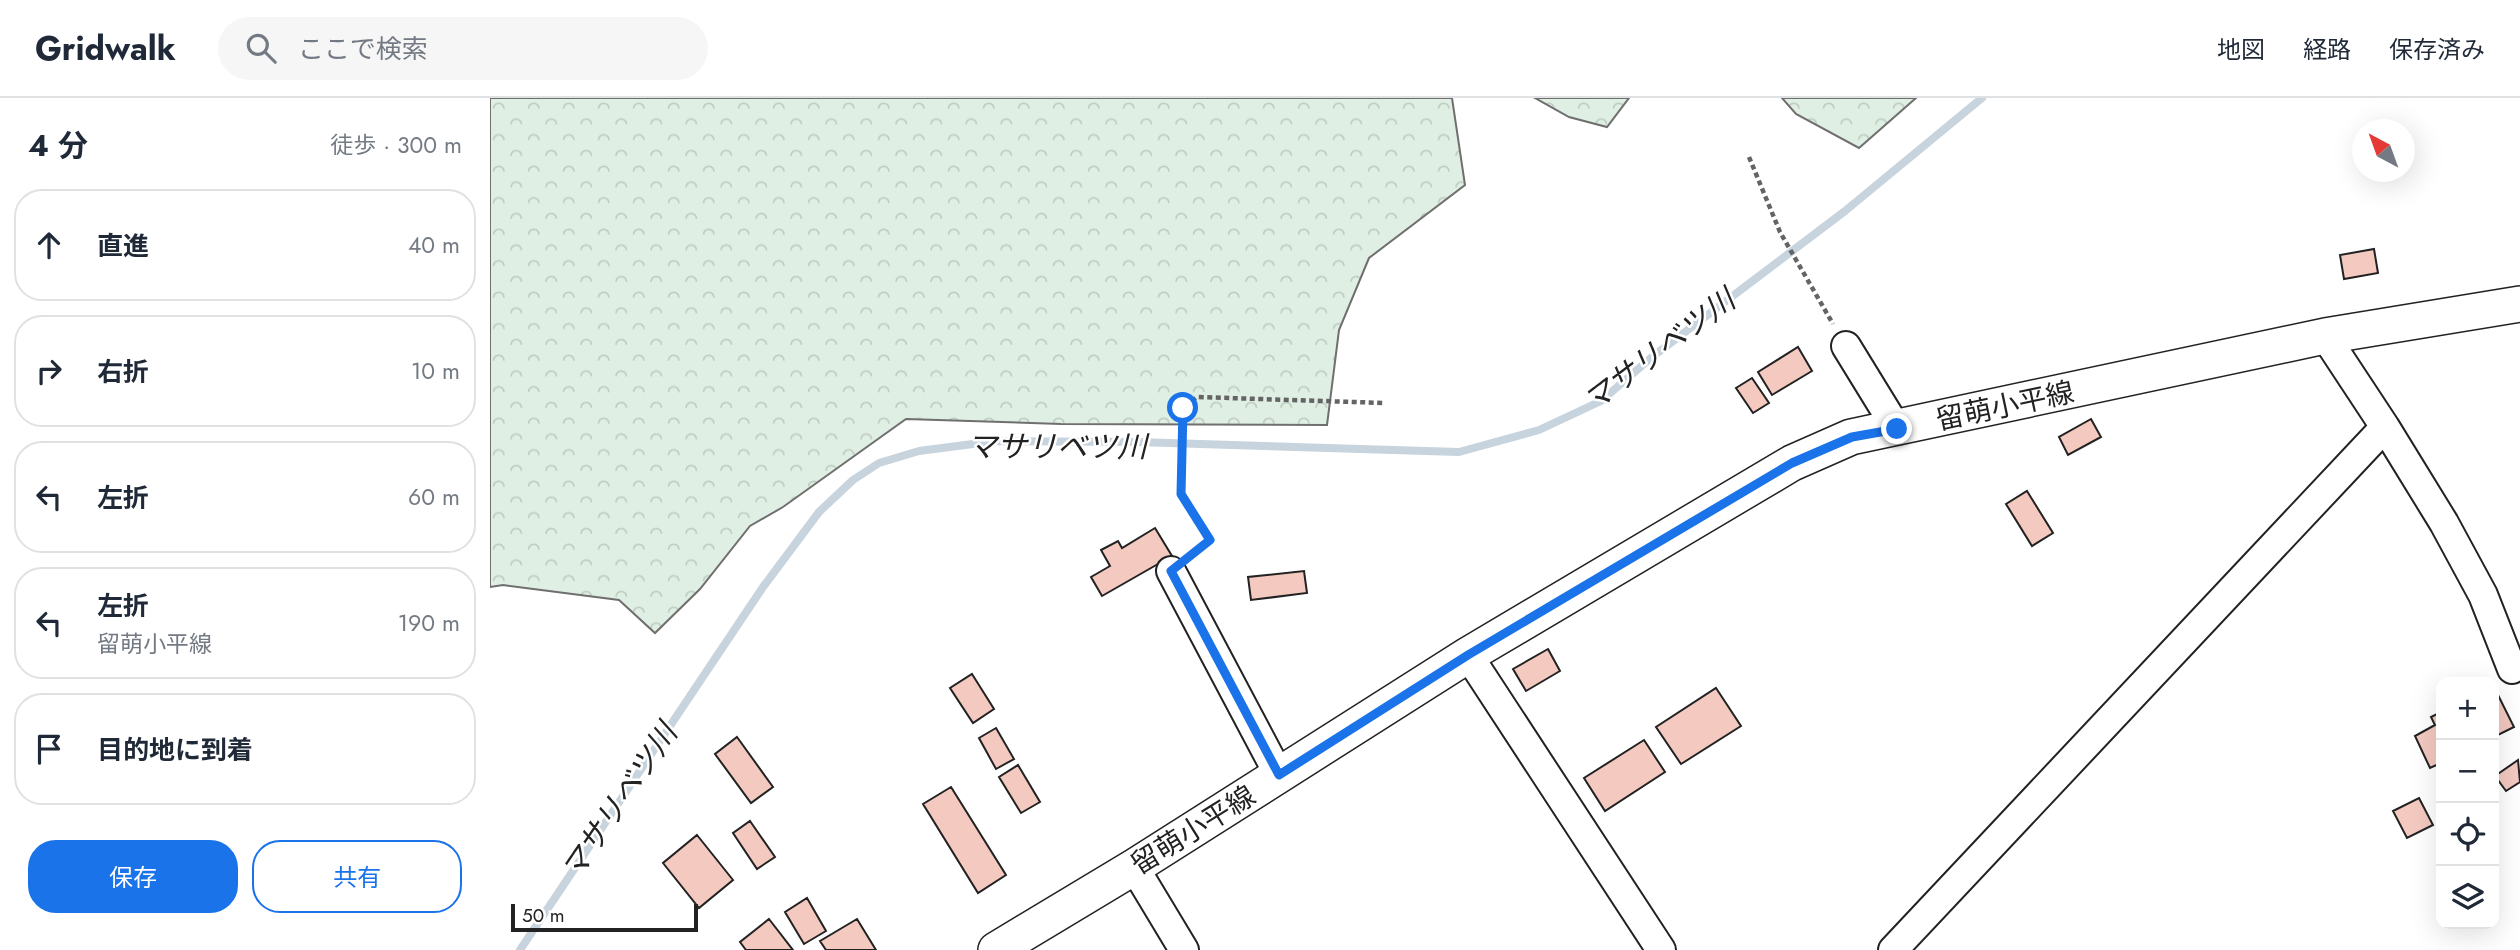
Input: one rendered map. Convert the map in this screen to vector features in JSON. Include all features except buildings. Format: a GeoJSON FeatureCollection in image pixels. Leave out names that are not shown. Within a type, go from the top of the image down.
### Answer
{"type":"FeatureCollection","features":[{"type":"Feature","properties":{"kind":"main road","name":"留萌小平線"},"geometry":{"type":"LineString","coordinates":[[996,950],[1134,867],[1468,655],[1792,463],[1852,437],[2325,336],[2519,302]]}},
{"type":"Feature","properties":{"kind":"street"},"geometry":{"type":"LineString","coordinates":[[2325,336],[2444,523],[2483,595],[2512,670]]}},
{"type":"Feature","properties":{"kind":"street"},"geometry":{"type":"LineString","coordinates":[[1846,346],[1897,429]]}},
{"type":"Feature","properties":{"kind":"street"},"geometry":{"type":"LineString","coordinates":[[1893,950],[2385,427]]}},
{"type":"Feature","properties":{"kind":"street"},"geometry":{"type":"LineString","coordinates":[[1171,571],[1279,775]]}},
{"type":"Feature","properties":{"kind":"street"},"geometry":{"type":"LineString","coordinates":[[1468,655],[1661,950]]}},
{"type":"Feature","properties":{"kind":"street"},"geometry":{"type":"LineString","coordinates":[[1134,867],[1184,950]]}},
{"type":"Feature","properties":{"kind":"path"},"geometry":{"type":"LineString","coordinates":[[1749,157],[1780,232],[1846,346]]}},
{"type":"Feature","properties":{"kind":"path"},"geometry":{"type":"LineString","coordinates":[[1171,571],[1210,540],[1181,494],[1183,408],[1197,397],[1385,403]]}},
{"type":"Feature","properties":{"kind":"green space"},"geometry":{"type":"Polygon","coordinates":[[[490,98],[1452,98],[1465,185],[1369,258],[1339,330],[1327,425],[1061,424],[906,419],[783,507],[750,526],[700,589],[655,633],[619,600],[503,585],[490,587],[490,98]]]}},
{"type":"Feature","properties":{"kind":"green space"},"geometry":{"type":"Polygon","coordinates":[[[1535,98],[1629,98],[1607,127],[1569,117],[1535,98]]]}},
{"type":"Feature","properties":{"kind":"green space"},"geometry":{"type":"Polygon","coordinates":[[[1782,98],[1916,98],[1859,148],[1796,114],[1782,98]]]}},
{"type":"Feature","properties":{"kind":"waterway","name":"マサリベツ川"},"geometry":{"type":"LineString","coordinates":[[520,950],[763,587],[819,512],[853,480],[879,463],[919,451],[996,441],[1137,442],[1459,452],[1539,430],[1601,401],[1652,357],[1845,211],[1982,98]]}},
{"type":"Feature","properties":{"kind":"route"},"geometry":{"type":"LineString","coordinates":[[1183,408],[1181,494],[1210,540],[1171,571],[1279,775],[1468,655],[1792,463],[1852,437],[1897,429]]}}]}
